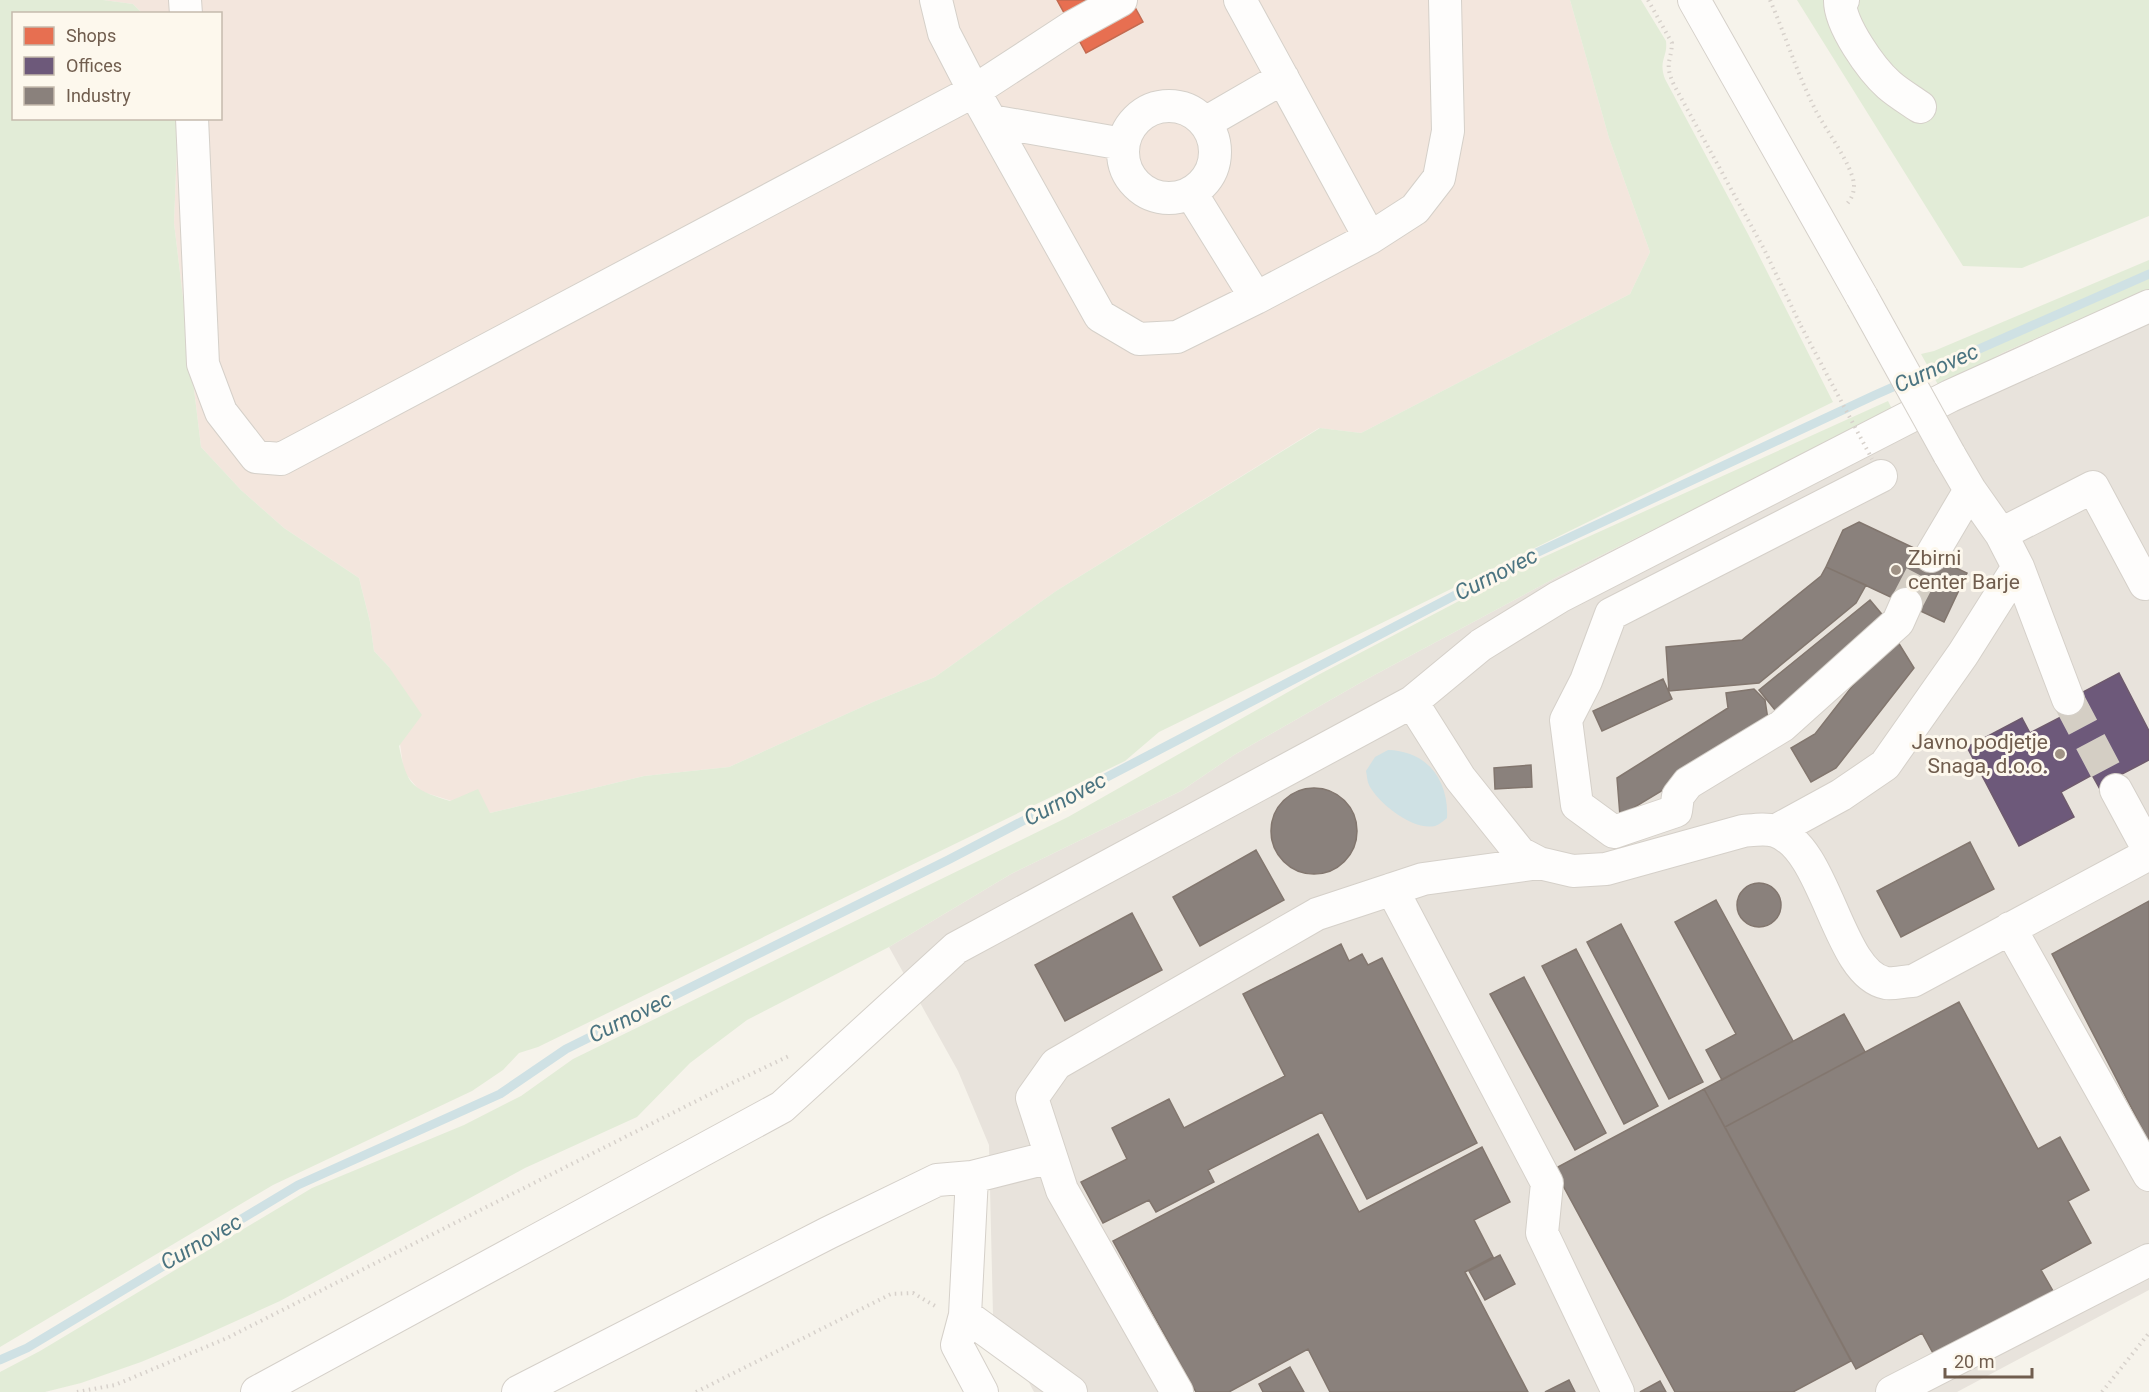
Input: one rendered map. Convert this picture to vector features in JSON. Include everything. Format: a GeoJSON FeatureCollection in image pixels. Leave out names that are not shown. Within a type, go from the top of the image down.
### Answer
{"type":"FeatureCollection","features":[{"type":"Feature","properties":{"kind":"lane"},"geometry":{"type":"LineString","coordinates":[[936,0],[944,33],[974,91],[1100,316],[1139,339],[1177,338],[1370,238],[1415,209],[1438,178],[1448,131],[1444,0]]}},
{"type":"Feature","properties":{"kind":"lane"},"geometry":{"type":"LineString","coordinates":[[192,120],[203,364],[221,412],[256,458],[281,459],[974,91],[1072,27],[1121,0]]}},
{"type":"Feature","properties":{"kind":"lane"},"geometry":{"type":"LineString","coordinates":[[1240,0],[1370,238]]}},
{"type":"Feature","properties":{"kind":"lane"},"geometry":{"type":"LineString","coordinates":[[1694,0],[1949,454],[1970,490],[2001,534],[2018,567],[2068,699]]}},
{"type":"Feature","properties":{"kind":"lane"},"geometry":{"type":"LineString","coordinates":[[1843,0],[1840,1],[1840,11],[1856,45],[1888,84],[1920,107]]}},
{"type":"Feature","properties":{"kind":"lane"},"geometry":{"type":"LineString","coordinates":[[1205,123],[1283,78]]}},
{"type":"Feature","properties":{"kind":"lane"},"geometry":{"type":"LineString","coordinates":[[1165,106],[1180,107],[1194,113],[1205,123],[1212,135],[1215,162],[1206,180],[1191,193],[1176,198],[1162,198],[1148,194],[1127,173],[1123,159],[1123,144],[1128,130],[1138,118],[1151,110],[1165,106]]}},
{"type":"Feature","properties":{"kind":"lane"},"geometry":{"type":"LineString","coordinates":[[991,121],[1123,144]]}},
{"type":"Feature","properties":{"kind":"lane"},"geometry":{"type":"LineString","coordinates":[[1191,193],[1256,298]]}},
{"type":"Feature","properties":{"kind":"lane"},"geometry":{"type":"LineString","coordinates":[[257,1392],[782,1107],[956,948],[1412,702],[1481,645],[1559,597],[1950,396],[2149,306]]}},
{"type":"Feature","properties":{"kind":"lane"},"geometry":{"type":"LineString","coordinates":[[1876,467],[1611,614],[1586,681],[1566,720],[1577,805],[1614,832],[1676,811],[1678,796],[1688,783],[1782,726],[1898,622],[1906,604]]}},
{"type":"Feature","properties":{"kind":"lane"},"geometry":{"type":"LineString","coordinates":[[2001,534],[2093,487],[2145,584],[2149,582]]}},
{"type":"Feature","properties":{"kind":"lane"},"geometry":{"type":"LineString","coordinates":[[1931,556],[1970,490]]}},
{"type":"Feature","properties":{"kind":"lane"},"geometry":{"type":"LineString","coordinates":[[1774,831],[1841,795],[1885,765],[1963,654],[2018,567]]}},
{"type":"Feature","properties":{"kind":"lane"},"geometry":{"type":"LineString","coordinates":[[1412,702],[1460,778],[1520,853],[1539,863],[1573,871],[1606,869],[1743,831],[1763,829],[1786,836],[1805,855],[1850,948],[1864,970],[1885,983],[1913,981],[2149,852],[2116,790]]}},
{"type":"Feature","properties":{"kind":"lane"},"geometry":{"type":"LineString","coordinates":[[1177,1392],[1062,1190],[1032,1098],[1056,1064],[1317,914],[1423,879],[1539,863]]}},
{"type":"Feature","properties":{"kind":"lane"},"geometry":{"type":"LineString","coordinates":[[1392,889],[1547,1183],[1542,1233],[1618,1392]]}},
{"type":"Feature","properties":{"kind":"lane"},"geometry":{"type":"LineString","coordinates":[[2010,928],[2149,1175]]}},
{"type":"Feature","properties":{"kind":"lane"},"geometry":{"type":"LineString","coordinates":[[518,1392],[828,1233],[937,1180],[972,1176],[1051,1157]]}},
{"type":"Feature","properties":{"kind":"lane"},"geometry":{"type":"LineString","coordinates":[[972,1176],[963,1322],[957,1346],[982,1392]]}},
{"type":"Feature","properties":{"kind":"lane"},"geometry":{"type":"LineString","coordinates":[[1892,1392],[2149,1260]]}},
{"type":"Feature","properties":{"kind":"lane"},"geometry":{"type":"LineString","coordinates":[[963,1322],[1071,1392]]}},
{"type":"Feature","properties":{"kind":"path"},"geometry":{"type":"LineString","coordinates":[[1648,0],[1672,42],[1668,73],[1764,249],[1801,326],[1876,467]]}},
{"type":"Feature","properties":{"kind":"path"},"geometry":{"type":"LineString","coordinates":[[1770,0],[1816,112],[1844,157],[1854,184],[1852,198],[1823,226]]}},
{"type":"Feature","properties":{"kind":"path"},"geometry":{"type":"LineString","coordinates":[[77,1392],[115,1385],[227,1338],[728,1085]]}},
{"type":"Feature","properties":{"kind":"path"},"geometry":{"type":"LineString","coordinates":[[696,1392],[891,1294],[913,1293],[963,1322]]}},
{"type":"Feature","properties":{"kind":"path"},"geometry":{"type":"LineString","coordinates":[[2102,1392],[2149,1333]]}},
{"type":"Feature","properties":{"kind":"shaded area"},"geometry":{"type":"Polygon","coordinates":[[[103,0],[1570,0],[1609,138],[1650,252],[1630,294],[1361,433],[1319,428],[1056,591],[935,677],[873,702],[729,767],[644,776],[490,813],[420,791],[404,772],[389,667],[374,651],[370,622],[359,578],[284,528],[241,490],[201,447],[174,223],[178,120],[222,120],[222,12],[141,12],[133,4],[103,0]]]}},
{"type":"Feature","properties":{"kind":"shaded area"},"geometry":{"type":"Polygon","coordinates":[[[2149,289],[2149,1290],[1957,1392],[1034,1392],[993,1315],[989,1145],[958,1071],[889,947],[1011,874],[1181,791],[1234,755],[1367,679],[1557,577],[1893,411],[1941,390],[2002,353],[2149,289]]]}},
{"type":"Feature","properties":{"kind":"shaded area"},"geometry":{"type":"Polygon","coordinates":[[[1388,750],[1414,756],[1433,770],[1440,780],[1447,804],[1447,818],[1440,824],[1426,826],[1407,820],[1380,800],[1369,785],[1366,771],[1375,757],[1388,750]]]}},
{"type":"Feature","properties":{"kind":"green space"},"geometry":{"type":"Polygon","coordinates":[[[0,0],[103,0],[133,4],[141,12],[12,12],[12,120],[178,120],[174,223],[201,447],[241,490],[284,528],[359,578],[370,622],[374,651],[389,667],[422,715],[399,746],[409,778],[419,789],[450,801],[478,789],[490,813],[644,776],[729,767],[873,702],[935,677],[1056,591],[1320,428],[1361,433],[1630,294],[1650,252],[1609,138],[1570,0],[1641,0],[1666,41],[1662,67],[1665,79],[1748,234],[1833,402],[1159,732],[1125,761],[538,1047],[519,1053],[503,1070],[472,1091],[273,1185],[0,1347],[0,0]]]}},
{"type":"Feature","properties":{"kind":"green space"},"geometry":{"type":"Polygon","coordinates":[[[1797,0],[2149,0],[2149,216],[2022,268],[1963,266],[1797,0]]]}},
{"type":"Feature","properties":{"kind":"green space"},"geometry":{"type":"Polygon","coordinates":[[[2149,260],[2149,289],[2002,353],[1941,390],[1921,354],[1934,351],[2149,260]]]}},
{"type":"Feature","properties":{"kind":"green space"},"geometry":{"type":"Polygon","coordinates":[[[1888,401],[1893,411],[1557,577],[1367,679],[1234,755],[1181,791],[1011,874],[889,947],[747,1020],[690,1063],[637,1117],[525,1168],[280,1301],[194,1340],[81,1383],[45,1392],[0,1392],[0,1372],[40,1351],[312,1188],[464,1125],[521,1096],[573,1059],[1068,817],[1318,675],[1537,560],[1888,401]]]}},
{"type":"Feature","properties":{"kind":"building: Shops"},"geometry":{"type":"Polygon","coordinates":[[[1057,0],[1131,0],[1143,22],[1086,53],[1057,0]]]}},
{"type":"Feature","properties":{"kind":"building: Offices","name":"Javno podjetje Snaga, d.o.o."},"geometry":{"type":"Polygon","coordinates":[[[2119,673],[2149,731],[2149,760],[2120,775],[2122,779],[2101,791],[2092,775],[2061,792],[2074,817],[2019,846],[1967,747],[2022,718],[2030,733],[2086,704],[2081,693],[2119,673]]]}},
{"type":"Feature","properties":{"kind":"building: Industry","name":"Zbirni center Barje"},"geometry":{"type":"Polygon","coordinates":[[[1859,522],[1967,573],[1944,622],[1826,567],[1843,530],[1859,522]]]}},
{"type":"Feature","properties":{"kind":"building: Industry"},"geometry":{"type":"Polygon","coordinates":[[[1826,567],[1866,585],[1856,603],[1759,683],[1669,691],[1666,647],[1742,640],[1821,576],[1826,567]]]}},
{"type":"Feature","properties":{"kind":"building: Industry"},"geometry":{"type":"Polygon","coordinates":[[[1870,600],[1890,624],[1779,715],[1759,690],[1870,600]]]}},
{"type":"Feature","properties":{"kind":"building: Industry"},"geometry":{"type":"Polygon","coordinates":[[[1893,634],[1914,668],[1836,768],[1811,782],[1791,748],[1815,734],[1893,634]]]}},
{"type":"Feature","properties":{"kind":"building: Industry"},"geometry":{"type":"Polygon","coordinates":[[[1663,679],[1672,699],[1602,731],[1593,711],[1663,679]]]}},
{"type":"Feature","properties":{"kind":"building: Industry"},"geometry":{"type":"Polygon","coordinates":[[[1754,689],[1765,700],[1769,726],[1620,816],[1617,778],[1728,708],[1726,693],[1754,689]]]}},
{"type":"Feature","properties":{"kind":"building: Industry"},"geometry":{"type":"Polygon","coordinates":[[[1531,765],[1532,787],[1495,789],[1494,768],[1531,765]]]}},
{"type":"Feature","properties":{"kind":"building: Industry"},"geometry":{"type":"Polygon","coordinates":[[[1314,788],[1330,792],[1344,801],[1353,815],[1357,831],[1353,847],[1344,861],[1330,870],[1314,874],[1298,870],[1284,861],[1275,847],[1271,831],[1275,815],[1284,801],[1298,792],[1314,788]]]}},
{"type":"Feature","properties":{"kind":"building: Industry"},"geometry":{"type":"Polygon","coordinates":[[[1970,842],[1994,889],[1901,937],[1877,891],[1970,842]]]}},
{"type":"Feature","properties":{"kind":"building: Industry"},"geometry":{"type":"Polygon","coordinates":[[[1256,850],[1284,900],[1200,946],[1173,897],[1256,850]]]}},
{"type":"Feature","properties":{"kind":"building: Industry"},"geometry":{"type":"Polygon","coordinates":[[[1759,883],[1768,884],[1775,889],[1780,896],[1780,914],[1775,921],[1768,926],[1759,927],[1750,926],[1743,921],[1738,914],[1737,905],[1738,896],[1743,889],[1750,884],[1759,883]]]}},
{"type":"Feature","properties":{"kind":"building: Industry"},"geometry":{"type":"Polygon","coordinates":[[[1716,900],[1793,1041],[1722,1080],[1706,1050],[1736,1034],[1675,922],[1716,900]]]}},
{"type":"Feature","properties":{"kind":"building: Industry"},"geometry":{"type":"Polygon","coordinates":[[[2149,901],[2149,1142],[2052,954],[2149,901]]]}},
{"type":"Feature","properties":{"kind":"building: Industry"},"geometry":{"type":"Polygon","coordinates":[[[1132,913],[1162,970],[1065,1021],[1035,965],[1132,913]]]}},
{"type":"Feature","properties":{"kind":"building: Industry"},"geometry":{"type":"Polygon","coordinates":[[[1621,924],[1703,1082],[1669,1099],[1587,942],[1621,924]]]}},
{"type":"Feature","properties":{"kind":"building: Industry"},"geometry":{"type":"Polygon","coordinates":[[[1341,944],[1349,961],[1362,954],[1368,965],[1382,958],[1477,1143],[1367,1199],[1322,1112],[1208,1170],[1214,1182],[1156,1212],[1149,1200],[1103,1223],[1081,1182],[1127,1159],[1112,1128],[1169,1099],[1184,1128],[1285,1076],[1243,994],[1341,944]]]}},
{"type":"Feature","properties":{"kind":"building: Industry"},"geometry":{"type":"Polygon","coordinates":[[[1576,949],[1658,1106],[1624,1124],[1542,966],[1576,949]]]}},
{"type":"Feature","properties":{"kind":"building: Industry"},"geometry":{"type":"Polygon","coordinates":[[[1524,977],[1606,1133],[1575,1150],[1490,994],[1524,977]]]}},
{"type":"Feature","properties":{"kind":"building: Industry"},"geometry":{"type":"Polygon","coordinates":[[[1959,1002],[2038,1149],[2060,1137],[2089,1190],[2068,1201],[2091,1243],[2041,1270],[2053,1291],[1934,1355],[1922,1333],[1856,1369],[1725,1127],[1959,1002]]]}},
{"type":"Feature","properties":{"kind":"building: Industry"},"geometry":{"type":"Polygon","coordinates":[[[1844,1014],[1865,1052],[1725,1127],[1704,1089],[1844,1014]]]}},
{"type":"Feature","properties":{"kind":"building: Industry"},"geometry":{"type":"Polygon","coordinates":[[[1704,1089],[1851,1361],[1793,1392],[1675,1392],[1554,1169],[1704,1089]]]}},
{"type":"Feature","properties":{"kind":"building: Industry"},"geometry":{"type":"Polygon","coordinates":[[[1318,1134],[1359,1212],[1482,1147],[1510,1202],[1474,1220],[1493,1257],[1465,1272],[1528,1392],[1330,1392],[1308,1349],[1229,1392],[1196,1392],[1113,1241],[1318,1134]]]}},
{"type":"Feature","properties":{"kind":"building: Industry"},"geometry":{"type":"Polygon","coordinates":[[[1500,1255],[1515,1284],[1485,1300],[1469,1271],[1500,1255]]]}},
{"type":"Feature","properties":{"kind":"building: Industry"},"geometry":{"type":"Polygon","coordinates":[[[1290,1367],[1304,1392],[1263,1392],[1259,1384],[1290,1367]]]}},
{"type":"Feature","properties":{"kind":"building: Industry"},"geometry":{"type":"Polygon","coordinates":[[[1569,1380],[1575,1392],[1545,1392],[1569,1380]]]}},
{"type":"Feature","properties":{"kind":"building: Industry"},"geometry":{"type":"Polygon","coordinates":[[[1660,1381],[1666,1392],[1640,1392],[1660,1381]]]}},
{"type":"Feature","properties":{"kind":"waterway","name":"Curnovec"},"geometry":{"type":"LineString","coordinates":[[0,1360],[27,1348],[298,1185],[500,1094],[566,1049],[948,860],[1534,554],[1875,395],[2149,274]]}},
{"type":"Feature","properties":{"kind":"tunnel"},"geometry":{"type":"LineString","coordinates":[[1906,604],[1931,556]]}},
{"type":"Feature","properties":{"kind":"tunnel"},"geometry":{"type":"LineString","coordinates":[[2068,699],[2116,790]]}},
{"type":"Feature","properties":{"kind":"place","name":"Zbirni center Barje"},"geometry":{"type":"Point","coordinates":[1896,570]}},
{"type":"Feature","properties":{"kind":"place","name":"Javno podjetje Snaga, d.o.o."},"geometry":{"type":"Point","coordinates":[2060,754]}}]}
